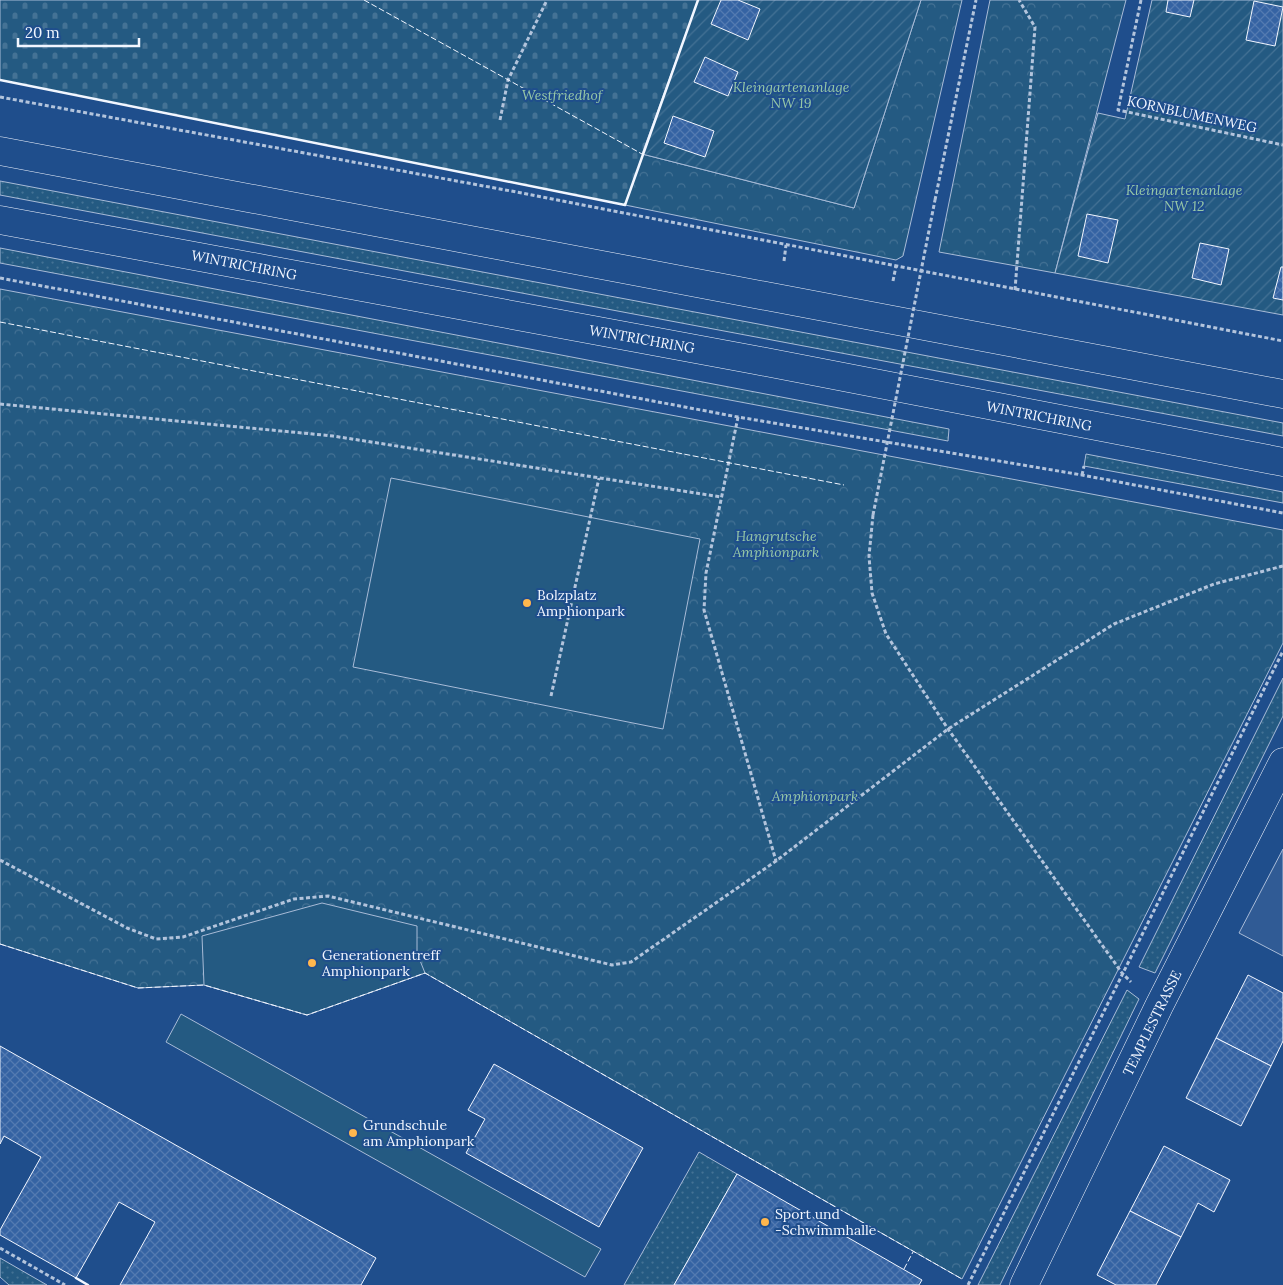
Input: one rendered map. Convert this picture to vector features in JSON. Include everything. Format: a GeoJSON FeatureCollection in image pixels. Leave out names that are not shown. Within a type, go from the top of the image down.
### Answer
{"type":"FeatureCollection","features":[{"type":"Feature","properties":{"kind":"main road"},"geometry":{"type":"LineString","coordinates":[[0,152],[1283,394]]}},
{"type":"Feature","properties":{"kind":"main road","name":"WINTRICHRING"},"geometry":{"type":"LineString","coordinates":[[0,220],[756,360],[1283,462]]}},
{"type":"Feature","properties":{"kind":"main road","name":"TEMPLESTRASSE"},"geometry":{"type":"LineString","coordinates":[[1024,1285],[1159,1006],[1283,762]]}},
{"type":"Feature","properties":{"kind":"path"},"geometry":{"type":"LineString","coordinates":[[500,120],[508,80],[547,0]]}},
{"type":"Feature","properties":{"kind":"path"},"geometry":{"type":"LineString","coordinates":[[976,0],[873,516],[869,556],[872,592],[886,634],[948,729],[1122,973],[1159,1006]]}},
{"type":"Feature","properties":{"kind":"path"},"geometry":{"type":"LineString","coordinates":[[1015,290],[1035,27],[1019,0]]}},
{"type":"Feature","properties":{"kind":"path","name":"KORNBLUMENWEG"},"geometry":{"type":"LineString","coordinates":[[1141,0],[1118,110],[1283,145]]}},
{"type":"Feature","properties":{"kind":"path"},"geometry":{"type":"LineString","coordinates":[[0,97],[511,191],[1283,341]]}},
{"type":"Feature","properties":{"kind":"path"},"geometry":{"type":"LineString","coordinates":[[784,261],[786,245]]}},
{"type":"Feature","properties":{"kind":"path"},"geometry":{"type":"LineString","coordinates":[[893,282],[896,266]]}},
{"type":"Feature","properties":{"kind":"path"},"geometry":{"type":"LineString","coordinates":[[0,278],[738,417],[1082,476],[1283,513]]}},
{"type":"Feature","properties":{"kind":"path"},"geometry":{"type":"LineString","coordinates":[[0,404],[333,436],[722,497]]}},
{"type":"Feature","properties":{"kind":"path"},"geometry":{"type":"LineString","coordinates":[[738,417],[706,573],[704,610],[776,861]]}},
{"type":"Feature","properties":{"kind":"path"},"geometry":{"type":"LineString","coordinates":[[1082,476],[1084,466]]}},
{"type":"Feature","properties":{"kind":"path"},"geometry":{"type":"LineString","coordinates":[[551,696],[599,478]]}},
{"type":"Feature","properties":{"kind":"path"},"geometry":{"type":"LineString","coordinates":[[0,860],[127,928],[156,939],[183,937],[294,899],[328,896],[612,965],[631,962],[776,861],[948,729],[1114,624],[1214,584],[1283,566]]}},
{"type":"Feature","properties":{"kind":"path"},"geometry":{"type":"LineString","coordinates":[[968,1285],[1283,651]]}},
{"type":"Feature","properties":{"kind":"path"},"geometry":{"type":"LineString","coordinates":[[0,1248],[65,1285]]}},
{"type":"Feature","properties":{"kind":"green space","name":"Westfriedhof"},"geometry":{"type":"Polygon","coordinates":[[[0,0],[698,0],[625,205],[0,80],[0,0]]]}},
{"type":"Feature","properties":{"kind":"green space","name":"Kleingartenanlage NW 19"},"geometry":{"type":"Polygon","coordinates":[[[698,0],[921,0],[854,208],[642,154],[698,0]]]}},
{"type":"Feature","properties":{"kind":"green space"},"geometry":{"type":"Polygon","coordinates":[[[921,0],[962,0],[903,256],[896,260],[625,205],[642,154],[854,208],[921,0]]]}},
{"type":"Feature","properties":{"kind":"green space"},"geometry":{"type":"Polygon","coordinates":[[[990,0],[1126,0],[1055,273],[939,252],[990,0]]]}},
{"type":"Feature","properties":{"kind":"green space","name":"Kleingartenanlage NW 12"},"geometry":{"type":"Polygon","coordinates":[[[1152,0],[1283,0],[1283,315],[1055,273],[1098,113],[1125,119],[1152,0]]]}},
{"type":"Feature","properties":{"kind":"green space"},"geometry":{"type":"Polygon","coordinates":[[[0,181],[1283,423],[1283,436],[0,195],[0,181]]]}},
{"type":"Feature","properties":{"kind":"green space"},"geometry":{"type":"Polygon","coordinates":[[[0,248],[949,429],[948,441],[0,263],[0,248]]]}},
{"type":"Feature","properties":{"kind":"green space","name":"Amphionpark"},"geometry":{"type":"Polygon","coordinates":[[[0,289],[1283,530],[1283,643],[962,1279],[425,973],[307,1015],[204,985],[138,988],[0,944],[0,289]]]}},
{"type":"Feature","properties":{"kind":"green space"},"geometry":{"type":"Polygon","coordinates":[[[1086,454],[1283,492],[1283,503],[1084,466],[1086,454]]]}},
{"type":"Feature","properties":{"kind":"green space","name":"Bolzplatz Amphionpark"},"geometry":{"type":"Polygon","coordinates":[[[391,478],[700,539],[663,729],[353,667],[391,478]]]}},
{"type":"Feature","properties":{"kind":"green space"},"geometry":{"type":"Polygon","coordinates":[[[1283,678],[1283,716],[1155,973],[1139,967],[1283,678]]]}},
{"type":"Feature","properties":{"kind":"green space","name":"Generationentreff Amphionpark"},"geometry":{"type":"Polygon","coordinates":[[[322,903],[417,926],[417,953],[425,973],[307,1015],[204,985],[202,936],[322,903]]]}},
{"type":"Feature","properties":{"kind":"green space"},"geometry":{"type":"Polygon","coordinates":[[[1127,990],[1139,999],[1000,1285],[978,1285],[1127,990]]]}},
{"type":"Feature","properties":{"kind":"green space"},"geometry":{"type":"Polygon","coordinates":[[[181,1014],[601,1249],[585,1277],[166,1042],[181,1014]]]}},
{"type":"Feature","properties":{"kind":"green space"},"geometry":{"type":"Polygon","coordinates":[[[699,1152],[737,1174],[674,1285],[624,1285],[699,1152]]]}},
{"type":"Feature","properties":{"kind":"green space"},"geometry":{"type":"Polygon","coordinates":[[[0,1258],[47,1285],[9,1285],[0,1277],[0,1258]]]}},
{"type":"Feature","properties":{"kind":"shaded area"},"geometry":{"type":"Polygon","coordinates":[[[1283,849],[1283,956],[1239,933],[1283,849]]]}},
{"type":"Feature","properties":{"kind":"building"},"geometry":{"type":"Polygon","coordinates":[[[721,0],[738,0],[760,9],[748,40],[711,24],[721,0]]]}},
{"type":"Feature","properties":{"kind":"building"},"geometry":{"type":"Polygon","coordinates":[[[1168,0],[1194,0],[1190,17],[1166,12],[1168,0]]]}},
{"type":"Feature","properties":{"kind":"building"},"geometry":{"type":"Polygon","coordinates":[[[1254,1],[1283,7],[1275,46],[1246,40],[1254,1]]]}},
{"type":"Feature","properties":{"kind":"building"},"geometry":{"type":"Polygon","coordinates":[[[705,57],[738,72],[728,96],[694,82],[705,57]]]}},
{"type":"Feature","properties":{"kind":"building"},"geometry":{"type":"Polygon","coordinates":[[[673,116],[714,131],[705,157],[664,143],[673,116]]]}},
{"type":"Feature","properties":{"kind":"building"},"geometry":{"type":"Polygon","coordinates":[[[1087,214],[1118,220],[1108,263],[1078,256],[1087,214]]]}},
{"type":"Feature","properties":{"kind":"building"},"geometry":{"type":"Polygon","coordinates":[[[1200,243],[1229,249],[1221,285],[1192,278],[1200,243]]]}},
{"type":"Feature","properties":{"kind":"building"},"geometry":{"type":"Polygon","coordinates":[[[1281,267],[1283,267],[1283,300],[1273,298],[1281,267]]]}},
{"type":"Feature","properties":{"kind":"building"},"geometry":{"type":"Polygon","coordinates":[[[1248,975],[1283,993],[1283,1041],[1271,1066],[1216,1038],[1248,975]]]}},
{"type":"Feature","properties":{"kind":"building"},"geometry":{"type":"Polygon","coordinates":[[[1216,1038],[1271,1066],[1241,1126],[1186,1098],[1216,1038]]]}},
{"type":"Feature","properties":{"kind":"building"},"geometry":{"type":"Polygon","coordinates":[[[0,1046],[376,1258],[361,1285],[120,1285],[155,1222],[119,1202],[76,1278],[0,1235],[0,1230],[41,1157],[4,1136],[0,1144],[0,1046]]]}},
{"type":"Feature","properties":{"kind":"building"},"geometry":{"type":"Polygon","coordinates":[[[494,1064],[643,1148],[599,1227],[466,1153],[485,1119],[468,1110],[494,1064]]]}},
{"type":"Feature","properties":{"kind":"building"},"geometry":{"type":"Polygon","coordinates":[[[1164,1146],[1230,1180],[1214,1212],[1198,1203],[1181,1237],[1130,1211],[1164,1146]]]}},
{"type":"Feature","properties":{"kind":"building","name":"Sport und -Schwimmhalle"},"geometry":{"type":"Polygon","coordinates":[[[737,1174],[922,1280],[919,1285],[674,1285],[737,1174]]]}},
{"type":"Feature","properties":{"kind":"building"},"geometry":{"type":"Polygon","coordinates":[[[1130,1211],[1181,1237],[1156,1285],[1116,1285],[1097,1275],[1130,1211]]]}},
{"type":"Feature","properties":{"kind":"fence"},"geometry":{"type":"LineString","coordinates":[[364,0],[642,154]]}},
{"type":"Feature","properties":{"kind":"fence"},"geometry":{"type":"LineString","coordinates":[[0,322],[844,485]]}},
{"type":"Feature","properties":{"kind":"fence"},"geometry":{"type":"LineString","coordinates":[[0,944],[138,988],[204,985],[307,1015],[425,973],[962,1279]]}},
{"type":"Feature","properties":{"kind":"fence"},"geometry":{"type":"LineString","coordinates":[[904,1269],[913,1252]]}},
{"type":"Feature","properties":{"kind":"wall"},"geometry":{"type":"LineString","coordinates":[[0,80],[625,205],[698,0]]}},
{"type":"Feature","properties":{"kind":"wall"},"geometry":{"type":"LineString","coordinates":[[76,1278],[88,1285]]}},
{"type":"Feature","properties":{"kind":"place","name":"Bolzplatz Amphionpark"},"geometry":{"type":"Point","coordinates":[527,603]}},
{"type":"Feature","properties":{"kind":"place","name":"Generationentreff Amphionpark"},"geometry":{"type":"Point","coordinates":[312,963]}},
{"type":"Feature","properties":{"kind":"place","name":"Grundschule am Amphionpark"},"geometry":{"type":"Point","coordinates":[353,1133]}},
{"type":"Feature","properties":{"kind":"place","name":"Sport und -Schwimmhalle"},"geometry":{"type":"Point","coordinates":[765,1222]}},
{"type":"Feature","properties":{"kind":"park label","name":"Hangrutsche Amphionpark"},"geometry":{"type":"Point","coordinates":[776,544]}}]}
